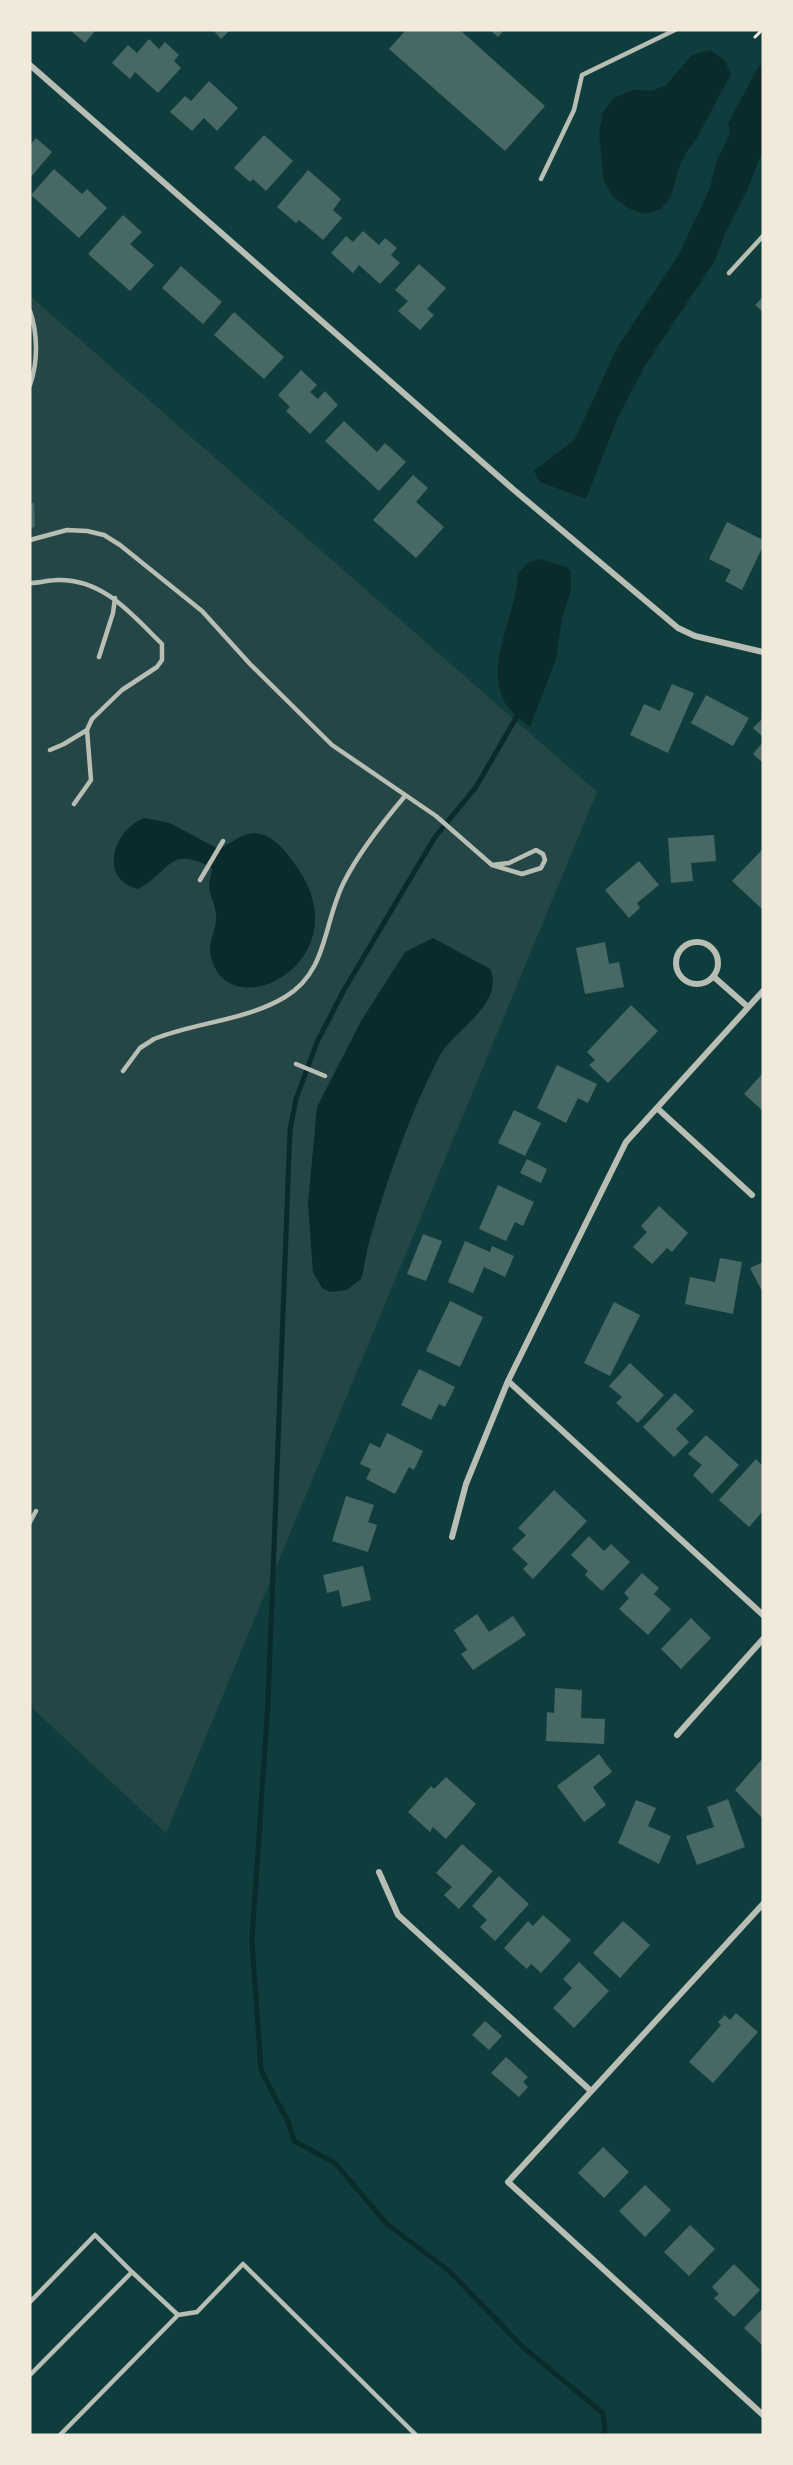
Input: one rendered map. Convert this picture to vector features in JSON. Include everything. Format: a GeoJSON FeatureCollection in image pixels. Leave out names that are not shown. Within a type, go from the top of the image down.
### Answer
{"type":"FeatureCollection","features":[{"type":"Feature","properties":{"kind":"street"},"geometry":{"type":"LineString","coordinates":[[30,65],[505,482],[678,628],[696,636],[763,652]]}},
{"type":"Feature","properties":{"kind":"street"},"geometry":{"type":"LineString","coordinates":[[691,944],[707,945],[717,957],[718,966],[714,977],[706,983],[687,982],[678,970],[678,954],[691,944]]}},
{"type":"Feature","properties":{"kind":"street"},"geometry":{"type":"LineString","coordinates":[[714,977],[748,1007]]}},
{"type":"Feature","properties":{"kind":"street"},"geometry":{"type":"LineString","coordinates":[[452,1537],[466,1484],[508,1381],[626,1142],[763,991]]}},
{"type":"Feature","properties":{"kind":"street"},"geometry":{"type":"LineString","coordinates":[[657,1107],[752,1195]]}},
{"type":"Feature","properties":{"kind":"street"},"geometry":{"type":"LineString","coordinates":[[508,1381],[763,1615]]}},
{"type":"Feature","properties":{"kind":"street"},"geometry":{"type":"LineString","coordinates":[[677,1735],[763,1639]]}},
{"type":"Feature","properties":{"kind":"street"},"geometry":{"type":"LineString","coordinates":[[379,1872],[398,1915],[591,2091]]}},
{"type":"Feature","properties":{"kind":"street"},"geometry":{"type":"LineString","coordinates":[[763,1904],[508,2182],[763,2415]]}},
{"type":"Feature","properties":{"kind":"lane"},"geometry":{"type":"LineString","coordinates":[[541,179],[574,110],[582,75],[610,59],[675,30]]}},
{"type":"Feature","properties":{"kind":"lane"},"geometry":{"type":"LineString","coordinates":[[729,273],[763,236]]}},
{"type":"Feature","properties":{"kind":"lane"},"geometry":{"type":"LineString","coordinates":[[30,311],[33,320],[36,368],[30,385]]}},
{"type":"Feature","properties":{"kind":"lane"},"geometry":{"type":"LineString","coordinates":[[30,540],[67,530],[104,535],[120,545],[202,611],[250,664],[332,745],[436,816],[492,865],[522,874],[541,868],[545,860],[543,854],[536,850],[509,863],[492,865]]}},
{"type":"Feature","properties":{"kind":"lane"},"geometry":{"type":"LineString","coordinates":[[30,583],[57,579],[77,581],[115,598],[162,644],[162,660],[157,667],[122,690],[92,719],[87,730],[91,780],[74,804]]}},
{"type":"Feature","properties":{"kind":"lane"},"geometry":{"type":"LineString","coordinates":[[99,657],[113,613],[115,598]]}},
{"type":"Feature","properties":{"kind":"lane"},"geometry":{"type":"LineString","coordinates":[[50,750],[87,730]]}},
{"type":"Feature","properties":{"kind":"lane"},"geometry":{"type":"LineString","coordinates":[[123,1071],[140,1048],[154,1039],[269,1005],[306,981],[319,960],[332,911],[350,871],[405,796]]}},
{"type":"Feature","properties":{"kind":"lane"},"geometry":{"type":"LineString","coordinates":[[200,880],[223,841]]}},
{"type":"Feature","properties":{"kind":"lane"},"geometry":{"type":"LineString","coordinates":[[296,1064],[325,1076]]}},
{"type":"Feature","properties":{"kind":"lane"},"geometry":{"type":"LineString","coordinates":[[30,1522],[36,1512]]}},
{"type":"Feature","properties":{"kind":"lane"},"geometry":{"type":"LineString","coordinates":[[30,2302],[95,2235],[178,2315]]}},
{"type":"Feature","properties":{"kind":"lane"},"geometry":{"type":"LineString","coordinates":[[60,2435],[178,2315],[197,2312],[243,2264],[416,2435]]}},
{"type":"Feature","properties":{"kind":"lane"},"geometry":{"type":"LineString","coordinates":[[30,2375],[132,2272]]}},
{"type":"Feature","properties":{"kind":"path"},"geometry":{"type":"LineString","coordinates":[[755,37],[762,30]]}},
{"type":"Feature","properties":{"kind":"shaded area"},"geometry":{"type":"Polygon","coordinates":[[[711,50],[725,61],[731,74],[679,167],[671,196],[661,209],[645,214],[628,208],[613,197],[604,181],[599,133],[603,112],[614,98],[633,90],[652,91],[666,85],[692,55],[711,50]]]}},
{"type":"Feature","properties":{"kind":"shaded area"},"geometry":{"type":"Polygon","coordinates":[[[763,65],[763,150],[714,262],[646,364],[618,417],[586,499],[540,482],[534,471],[575,439],[617,348],[678,256],[710,188],[717,160],[730,133],[728,123],[759,66],[763,65]]]}},
{"type":"Feature","properties":{"kind":"shaded area"},"geometry":{"type":"Polygon","coordinates":[[[30,296],[597,792],[166,1833],[30,1706],[30,296]]]}},
{"type":"Feature","properties":{"kind":"shaded area"},"geometry":{"type":"Polygon","coordinates":[[[539,559],[567,567],[571,572],[571,590],[562,618],[556,659],[530,727],[504,701],[499,685],[498,670],[518,573],[528,563],[539,559]]]}},
{"type":"Feature","properties":{"kind":"shaded area"},"geometry":{"type":"Polygon","coordinates":[[[145,818],[170,823],[218,849],[242,836],[258,834],[272,839],[284,850],[294,863],[312,898],[314,929],[305,954],[287,974],[264,985],[242,987],[223,978],[210,952],[216,917],[209,886],[212,868],[198,861],[178,860],[138,889],[125,883],[117,875],[114,854],[118,842],[134,824],[145,818]]]}},
{"type":"Feature","properties":{"kind":"shaded area"},"geometry":{"type":"Polygon","coordinates":[[[433,938],[490,969],[493,982],[491,994],[485,1005],[440,1055],[419,1099],[384,1192],[361,1279],[347,1290],[330,1292],[322,1288],[313,1272],[308,1204],[317,1107],[361,1021],[405,952],[433,938]]]}},
{"type":"Feature","properties":{"kind":"building"},"geometry":{"type":"Polygon","coordinates":[[[70,30],[96,30],[85,43],[70,30]]]}},
{"type":"Feature","properties":{"kind":"building"},"geometry":{"type":"Polygon","coordinates":[[[213,30],[230,30],[221,39],[213,30]]]}},
{"type":"Feature","properties":{"kind":"building"},"geometry":{"type":"Polygon","coordinates":[[[406,30],[460,30],[545,106],[505,151],[389,49],[406,30]]]}},
{"type":"Feature","properties":{"kind":"building"},"geometry":{"type":"Polygon","coordinates":[[[490,30],[504,30],[498,37],[490,30]]]}},
{"type":"Feature","properties":{"kind":"building"},"geometry":{"type":"Polygon","coordinates":[[[149,39],[159,49],[165,42],[179,55],[174,61],[181,68],[158,93],[135,72],[130,79],[112,63],[128,45],[137,53],[149,39]]]}},
{"type":"Feature","properties":{"kind":"building"},"geometry":{"type":"Polygon","coordinates":[[[209,81],[238,108],[217,131],[204,118],[192,131],[170,112],[185,96],[191,101],[209,81]]]}},
{"type":"Feature","properties":{"kind":"building"},"geometry":{"type":"Polygon","coordinates":[[[264,135],[293,161],[266,191],[253,179],[250,182],[234,168],[264,135]]]}},
{"type":"Feature","properties":{"kind":"building"},"geometry":{"type":"Polygon","coordinates":[[[36,138],[52,152],[30,178],[30,145],[36,138]]]}},
{"type":"Feature","properties":{"kind":"building"},"geometry":{"type":"Polygon","coordinates":[[[54,169],[82,194],[87,189],[107,208],[79,238],[31,195],[54,169]]]}},
{"type":"Feature","properties":{"kind":"building"},"geometry":{"type":"Polygon","coordinates":[[[308,170],[341,199],[333,210],[342,218],[323,240],[299,220],[296,223],[277,207],[308,170]]]}},
{"type":"Feature","properties":{"kind":"building"},"geometry":{"type":"Polygon","coordinates":[[[123,215],[142,232],[130,244],[154,265],[130,291],[88,254],[123,215]]]}},
{"type":"Feature","properties":{"kind":"building"},"geometry":{"type":"Polygon","coordinates":[[[363,231],[379,245],[385,238],[397,248],[391,255],[400,263],[380,284],[359,265],[353,273],[331,253],[346,236],[353,242],[363,231]]]}},
{"type":"Feature","properties":{"kind":"building"},"geometry":{"type":"Polygon","coordinates":[[[419,264],[446,288],[427,309],[434,315],[420,330],[398,311],[408,301],[395,290],[419,264]]]}},
{"type":"Feature","properties":{"kind":"building"},"geometry":{"type":"Polygon","coordinates":[[[181,266],[222,302],[203,324],[162,288],[181,266]]]}},
{"type":"Feature","properties":{"kind":"building"},"geometry":{"type":"Polygon","coordinates":[[[763,297],[763,312],[755,305],[763,297]]]}},
{"type":"Feature","properties":{"kind":"building"},"geometry":{"type":"Polygon","coordinates":[[[234,312],[284,357],[264,379],[214,335],[234,312]]]}},
{"type":"Feature","properties":{"kind":"building"},"geometry":{"type":"Polygon","coordinates":[[[301,370],[317,385],[310,392],[318,399],[325,391],[338,405],[310,434],[286,411],[290,407],[278,395],[301,370]]]}},
{"type":"Feature","properties":{"kind":"building"},"geometry":{"type":"Polygon","coordinates":[[[344,421],[377,452],[385,443],[406,462],[379,491],[325,441],[344,421]]]}},
{"type":"Feature","properties":{"kind":"building"},"geometry":{"type":"Polygon","coordinates":[[[413,475],[428,488],[416,502],[444,527],[416,558],[373,520],[413,475]]]}},
{"type":"Feature","properties":{"kind":"building"},"geometry":{"type":"Polygon","coordinates":[[[30,503],[34,503],[35,527],[30,528],[30,503]]]}},
{"type":"Feature","properties":{"kind":"building"},"geometry":{"type":"Polygon","coordinates":[[[727,522],[763,540],[763,546],[742,590],[725,581],[731,570],[709,559],[727,522]]]}},
{"type":"Feature","properties":{"kind":"building"},"geometry":{"type":"Polygon","coordinates":[[[672,684],[694,693],[668,753],[630,735],[644,704],[660,711],[672,684]]]}},
{"type":"Feature","properties":{"kind":"building"},"geometry":{"type":"Polygon","coordinates":[[[706,695],[749,718],[733,746],[691,723],[706,695]]]}},
{"type":"Feature","properties":{"kind":"building"},"geometry":{"type":"Polygon","coordinates":[[[763,718],[763,737],[753,728],[763,718]]]}},
{"type":"Feature","properties":{"kind":"building"},"geometry":{"type":"Polygon","coordinates":[[[763,742],[763,763],[753,754],[763,742]]]}},
{"type":"Feature","properties":{"kind":"building"},"geometry":{"type":"Polygon","coordinates":[[[714,835],[716,861],[691,863],[693,881],[671,883],[668,838],[714,835]]]}},
{"type":"Feature","properties":{"kind":"building"},"geometry":{"type":"Polygon","coordinates":[[[763,849],[763,910],[732,881],[763,849]]]}},
{"type":"Feature","properties":{"kind":"building"},"geometry":{"type":"Polygon","coordinates":[[[639,861],[659,885],[637,903],[640,908],[629,918],[605,890],[639,861]]]}},
{"type":"Feature","properties":{"kind":"building"},"geometry":{"type":"Polygon","coordinates":[[[605,942],[609,964],[619,962],[624,987],[585,994],[576,948],[605,942]]]}},
{"type":"Feature","properties":{"kind":"building"},"geometry":{"type":"Polygon","coordinates":[[[631,1005],[658,1031],[608,1083],[589,1065],[595,1060],[587,1052],[631,1005]]]}},
{"type":"Feature","properties":{"kind":"building"},"geometry":{"type":"Polygon","coordinates":[[[557,1065],[597,1084],[588,1103],[578,1098],[566,1123],[537,1108],[557,1065]]]}},
{"type":"Feature","properties":{"kind":"building"},"geometry":{"type":"Polygon","coordinates":[[[763,1073],[763,1111],[744,1094],[763,1073]]]}},
{"type":"Feature","properties":{"kind":"building"},"geometry":{"type":"Polygon","coordinates":[[[514,1110],[541,1123],[525,1156],[498,1143],[514,1110]]]}},
{"type":"Feature","properties":{"kind":"building"},"geometry":{"type":"Polygon","coordinates":[[[527,1159],[547,1169],[541,1183],[520,1173],[527,1159]]]}},
{"type":"Feature","properties":{"kind":"building"},"geometry":{"type":"Polygon","coordinates":[[[498,1185],[534,1202],[523,1226],[515,1222],[506,1241],[479,1229],[498,1185]]]}},
{"type":"Feature","properties":{"kind":"building"},"geometry":{"type":"Polygon","coordinates":[[[659,1206],[688,1233],[672,1252],[667,1248],[652,1264],[633,1247],[647,1232],[641,1226],[659,1206]]]}},
{"type":"Feature","properties":{"kind":"building"},"geometry":{"type":"Polygon","coordinates":[[[423,1234],[442,1241],[426,1281],[407,1274],[423,1234]]]}},
{"type":"Feature","properties":{"kind":"building"},"geometry":{"type":"Polygon","coordinates":[[[465,1241],[490,1252],[492,1246],[514,1256],[505,1277],[484,1267],[473,1293],[448,1282],[465,1241]]]}},
{"type":"Feature","properties":{"kind":"building"},"geometry":{"type":"Polygon","coordinates":[[[720,1258],[742,1262],[733,1314],[685,1304],[690,1277],[715,1282],[720,1258]]]}},
{"type":"Feature","properties":{"kind":"building"},"geometry":{"type":"Polygon","coordinates":[[[763,1262],[763,1293],[750,1268],[763,1262]]]}},
{"type":"Feature","properties":{"kind":"building"},"geometry":{"type":"Polygon","coordinates":[[[450,1301],[483,1317],[460,1367],[426,1351],[450,1301]]]}},
{"type":"Feature","properties":{"kind":"building"},"geometry":{"type":"Polygon","coordinates":[[[614,1302],[640,1315],[610,1376],[584,1363],[614,1302]]]}},
{"type":"Feature","properties":{"kind":"building"},"geometry":{"type":"Polygon","coordinates":[[[630,1363],[664,1395],[638,1423],[616,1403],[622,1397],[609,1386],[630,1363]]]}},
{"type":"Feature","properties":{"kind":"building"},"geometry":{"type":"Polygon","coordinates":[[[419,1369],[455,1387],[445,1407],[439,1404],[431,1420],[401,1405],[419,1369]]]}},
{"type":"Feature","properties":{"kind":"building"},"geometry":{"type":"Polygon","coordinates":[[[675,1393],[694,1411],[676,1429],[689,1442],[674,1457],[643,1427],[675,1393]]]}},
{"type":"Feature","properties":{"kind":"building"},"geometry":{"type":"Polygon","coordinates":[[[387,1433],[423,1451],[414,1470],[409,1467],[395,1494],[366,1479],[371,1469],[360,1464],[370,1443],[380,1448],[387,1433]]]}},
{"type":"Feature","properties":{"kind":"building"},"geometry":{"type":"Polygon","coordinates":[[[706,1435],[739,1465],[712,1494],[693,1475],[702,1465],[688,1454],[706,1435]]]}},
{"type":"Feature","properties":{"kind":"building"},"geometry":{"type":"Polygon","coordinates":[[[756,1459],[763,1466],[763,1511],[749,1527],[719,1500],[756,1459]]]}},
{"type":"Feature","properties":{"kind":"building"},"geometry":{"type":"Polygon","coordinates":[[[554,1490],[587,1521],[533,1579],[523,1569],[528,1564],[512,1549],[526,1535],[518,1528],[554,1490]]]}},
{"type":"Feature","properties":{"kind":"building"},"geometry":{"type":"Polygon","coordinates":[[[346,1496],[374,1505],[368,1522],[377,1525],[368,1552],[332,1541],[346,1496]]]}},
{"type":"Feature","properties":{"kind":"building"},"geometry":{"type":"Polygon","coordinates":[[[589,1536],[604,1551],[611,1544],[630,1562],[602,1591],[585,1575],[588,1571],[571,1555],[589,1536]]]}},
{"type":"Feature","properties":{"kind":"building"},"geometry":{"type":"Polygon","coordinates":[[[363,1566],[371,1600],[342,1607],[339,1590],[327,1593],[323,1575],[363,1566]]]}},
{"type":"Feature","properties":{"kind":"building"},"geometry":{"type":"Polygon","coordinates":[[[642,1573],[659,1588],[654,1594],[671,1609],[648,1635],[619,1609],[629,1598],[624,1593],[642,1573]]]}},
{"type":"Feature","properties":{"kind":"building"},"geometry":{"type":"Polygon","coordinates":[[[477,1614],[489,1632],[513,1616],[526,1635],[473,1670],[461,1654],[467,1650],[454,1630],[477,1614]]]}},
{"type":"Feature","properties":{"kind":"building"},"geometry":{"type":"Polygon","coordinates":[[[691,1618],[711,1638],[681,1669],[661,1649],[691,1618]]]}},
{"type":"Feature","properties":{"kind":"building"},"geometry":{"type":"Polygon","coordinates":[[[555,1688],[582,1690],[581,1718],[605,1719],[604,1744],[546,1741],[547,1712],[554,1713],[555,1688]]]}},
{"type":"Feature","properties":{"kind":"building"},"geometry":{"type":"Polygon","coordinates":[[[599,1754],[612,1772],[593,1787],[606,1805],[584,1822],[557,1786],[599,1754]]]}},
{"type":"Feature","properties":{"kind":"building"},"geometry":{"type":"Polygon","coordinates":[[[763,1758],[763,1819],[735,1790],[763,1758]]]}},
{"type":"Feature","properties":{"kind":"building"},"geometry":{"type":"Polygon","coordinates":[[[446,1777],[476,1804],[446,1839],[433,1827],[430,1832],[408,1812],[431,1786],[434,1789],[446,1777]]]}},
{"type":"Feature","properties":{"kind":"building"},"geometry":{"type":"Polygon","coordinates":[[[728,1799],[745,1847],[697,1865],[686,1836],[714,1827],[707,1807],[728,1799]]]}},
{"type":"Feature","properties":{"kind":"building"},"geometry":{"type":"Polygon","coordinates":[[[636,1800],[656,1808],[648,1826],[671,1836],[659,1864],[618,1843],[636,1800]]]}},
{"type":"Feature","properties":{"kind":"building"},"geometry":{"type":"Polygon","coordinates":[[[462,1844],[493,1871],[459,1909],[444,1895],[452,1887],[436,1873],[462,1844]]]}},
{"type":"Feature","properties":{"kind":"building"},"geometry":{"type":"Polygon","coordinates":[[[499,1876],[529,1904],[495,1941],[480,1927],[487,1920],[472,1906],[499,1876]]]}},
{"type":"Feature","properties":{"kind":"building"},"geometry":{"type":"Polygon","coordinates":[[[543,1915],[571,1940],[541,1973],[531,1964],[527,1969],[504,1948],[528,1921],[533,1926],[543,1915]]]}},
{"type":"Feature","properties":{"kind":"building"},"geometry":{"type":"Polygon","coordinates":[[[623,1921],[650,1945],[620,1978],[593,1953],[623,1921]]]}},
{"type":"Feature","properties":{"kind":"building"},"geometry":{"type":"Polygon","coordinates":[[[579,1962],[609,1991],[574,2028],[553,2008],[572,1988],[563,1979],[579,1962]]]}},
{"type":"Feature","properties":{"kind":"building"},"geometry":{"type":"Polygon","coordinates":[[[736,2013],[758,2032],[713,2083],[689,2062],[721,2025],[718,2022],[725,2015],[730,2020],[736,2013]]]}},
{"type":"Feature","properties":{"kind":"building"},"geometry":{"type":"Polygon","coordinates":[[[485,2021],[502,2036],[489,2050],[472,2035],[485,2021]]]}},
{"type":"Feature","properties":{"kind":"building"},"geometry":{"type":"Polygon","coordinates":[[[506,2057],[528,2077],[523,2082],[528,2087],[519,2097],[491,2073],[506,2057]]]}},
{"type":"Feature","properties":{"kind":"building"},"geometry":{"type":"Polygon","coordinates":[[[603,2147],[629,2172],[604,2198],[578,2173],[603,2147]]]}},
{"type":"Feature","properties":{"kind":"building"},"geometry":{"type":"Polygon","coordinates":[[[645,2185],[671,2210],[645,2237],[619,2211],[645,2185]]]}},
{"type":"Feature","properties":{"kind":"building"},"geometry":{"type":"Polygon","coordinates":[[[690,2225],[715,2249],[689,2276],[664,2252],[690,2225]]]}},
{"type":"Feature","properties":{"kind":"building"},"geometry":{"type":"Polygon","coordinates":[[[734,2264],[760,2290],[734,2317],[714,2298],[719,2294],[712,2287],[734,2264]]]}},
{"type":"Feature","properties":{"kind":"building"},"geometry":{"type":"Polygon","coordinates":[[[763,2308],[763,2346],[744,2328],[763,2308]]]}},
{"type":"Feature","properties":{"kind":"waterway"},"geometry":{"type":"LineString","coordinates":[[520,711],[476,787],[435,837],[344,990],[317,1042],[296,1099],[290,1130],[268,1703],[252,1940],[261,2070],[289,2124],[294,2141],[335,2163],[387,2224],[448,2270],[524,2348],[603,2413],[605,2431],[602,2435]]}}]}
